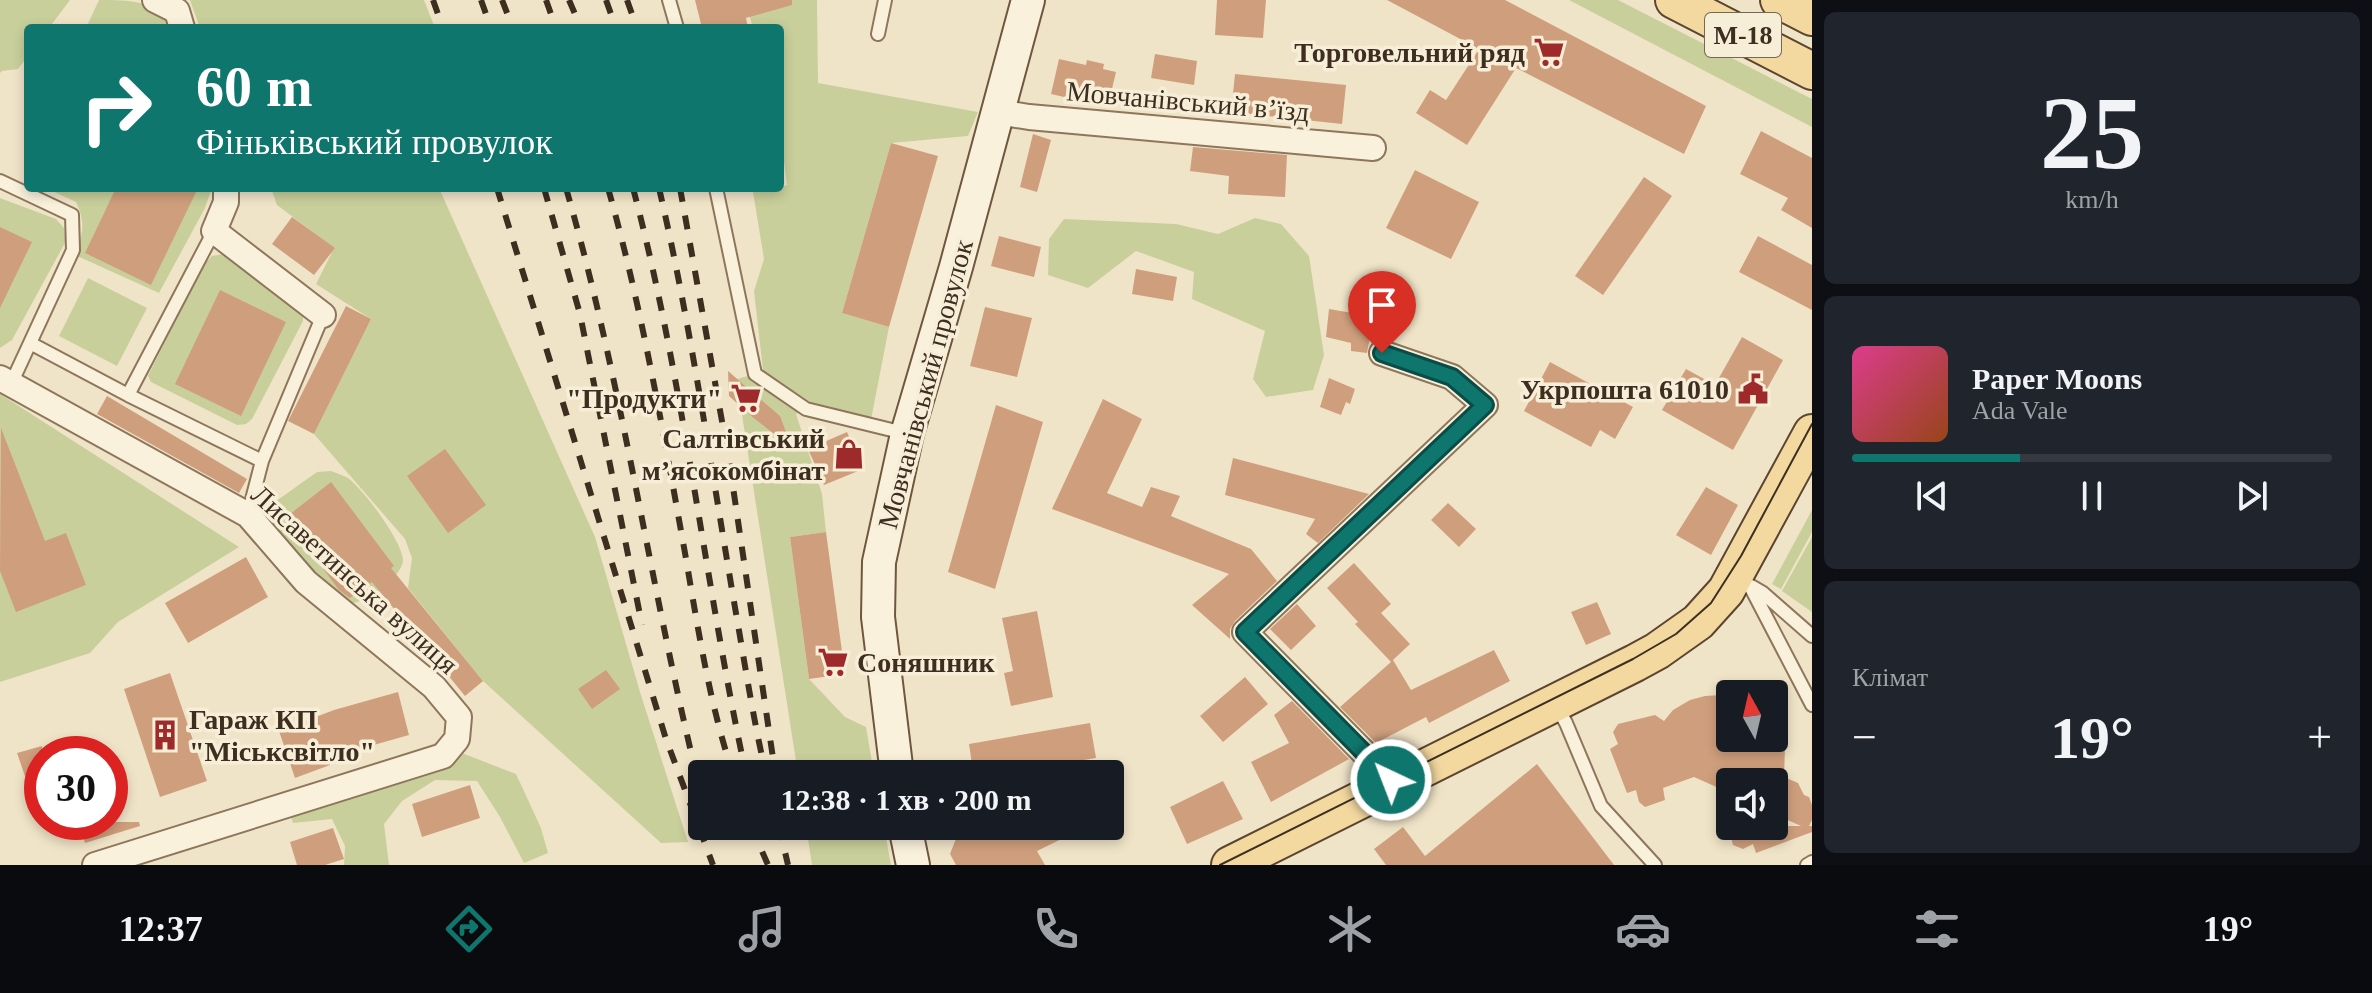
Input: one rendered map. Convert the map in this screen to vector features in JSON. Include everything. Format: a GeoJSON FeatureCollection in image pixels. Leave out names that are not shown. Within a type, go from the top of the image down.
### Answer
{"type":"FeatureCollection","features":[{"type":"Feature","properties":{"kind":"main road","name":"М-18"},"geometry":{"type":"LineString","coordinates":[[1674,0],[1812,71]]}},
{"type":"Feature","properties":{"kind":"main road","name":"М-18"},"geometry":{"type":"LineString","coordinates":[[1779,0],[1812,17]]}},
{"type":"Feature","properties":{"kind":"main road"},"geometry":{"type":"LineString","coordinates":[[1230,865],[1657,651],[1689,629],[1742,580],[1812,433]]}},
{"type":"Feature","properties":{"kind":"street"},"geometry":{"type":"LineString","coordinates":[[155,0],[177,11],[181,24]]}},
{"type":"Feature","properties":{"kind":"street","name":"Мовчанівський провулок"},"geometry":{"type":"LineString","coordinates":[[895,760],[877,588],[884,534],[907,434],[1028,0]]}},
{"type":"Feature","properties":{"kind":"street","name":"Мовчанівський в’їзд"},"geometry":{"type":"LineString","coordinates":[[998,112],[1373,148]]}},
{"type":"Feature","properties":{"kind":"street"},"geometry":{"type":"LineString","coordinates":[[226,192],[226,202],[214,231],[323,315]]}},
{"type":"Feature","properties":{"kind":"street"},"geometry":{"type":"LineString","coordinates":[[1382,353],[1452,377],[1485,405],[1245,632],[1394,783]]}},
{"type":"Feature","properties":{"kind":"street","name":"Лисаветинська вулиця"},"geometry":{"type":"LineString","coordinates":[[6,381],[248,515],[306,582],[434,687],[459,717],[457,739],[443,756],[95,865]]}},
{"type":"Feature","properties":{"kind":"street"},"geometry":{"type":"LineString","coordinates":[[908,840],[913,865]]}},
{"type":"Feature","properties":{"kind":"lane"},"geometry":{"type":"LineString","coordinates":[[669,0],[676,24]]}},
{"type":"Feature","properties":{"kind":"lane"},"geometry":{"type":"LineString","coordinates":[[878,34],[885,0]]}},
{"type":"Feature","properties":{"kind":"lane"},"geometry":{"type":"LineString","coordinates":[[0,181],[72,215],[73,250],[30,343],[6,381]]}},
{"type":"Feature","properties":{"kind":"lane"},"geometry":{"type":"LineString","coordinates":[[717,192],[755,374],[806,409],[907,434]]}},
{"type":"Feature","properties":{"kind":"lane"},"geometry":{"type":"LineString","coordinates":[[128,395],[214,231]]}},
{"type":"Feature","properties":{"kind":"lane"},"geometry":{"type":"LineString","coordinates":[[248,515],[262,461],[323,315]]}},
{"type":"Feature","properties":{"kind":"lane"},"geometry":{"type":"LineString","coordinates":[[30,343],[262,461]]}},
{"type":"Feature","properties":{"kind":"lane"},"geometry":{"type":"LineString","coordinates":[[1742,580],[1763,593],[1812,636]]}},
{"type":"Feature","properties":{"kind":"lane"},"geometry":{"type":"LineString","coordinates":[[1742,580],[1812,705]]}},
{"type":"Feature","properties":{"kind":"lane"},"geometry":{"type":"LineString","coordinates":[[1555,702],[1601,806],[1655,865]]}},
{"type":"Feature","properties":{"kind":"lane"},"geometry":{"type":"LineString","coordinates":[[1807,865],[1812,862]]}},
{"type":"Feature","properties":{"kind":"green space"},"geometry":{"type":"Polygon","coordinates":[[[0,0],[70,0],[52,24],[24,24],[24,61],[18,69],[0,73],[0,0]]]}},
{"type":"Feature","properties":{"kind":"green space"},"geometry":{"type":"Polygon","coordinates":[[[99,0],[132,1],[151,7],[170,24],[88,24],[99,0]]]}},
{"type":"Feature","properties":{"kind":"green space"},"geometry":{"type":"Polygon","coordinates":[[[190,0],[424,0],[433,24],[199,24],[190,0]]]}},
{"type":"Feature","properties":{"kind":"green space"},"geometry":{"type":"Polygon","coordinates":[[[745,0],[817,0],[818,83],[978,112],[968,136],[891,143],[842,313],[889,327],[870,425],[806,409],[796,414],[822,494],[826,532],[790,537],[809,679],[845,717],[866,727],[872,760],[796,760],[742,415],[779,416],[737,379],[755,374],[764,379],[754,291],[764,259],[753,192],[784,192],[787,185],[784,161],[784,24],[752,24],[745,0]]]}},
{"type":"Feature","properties":{"kind":"green space"},"geometry":{"type":"Polygon","coordinates":[[[1569,0],[1618,0],[1812,99],[1812,127],[1569,0]]]}},
{"type":"Feature","properties":{"kind":"green space"},"geometry":{"type":"Polygon","coordinates":[[[55,192],[211,192],[159,293],[75,255],[82,228],[76,202],[55,192]]]}},
{"type":"Feature","properties":{"kind":"green space"},"geometry":{"type":"Polygon","coordinates":[[[272,192],[441,192],[595,537],[688,842],[661,843],[483,681],[408,588],[412,558],[405,539],[314,434],[371,319],[316,284],[334,248],[277,205],[272,192]]]}},
{"type":"Feature","properties":{"kind":"green space"},"geometry":{"type":"Polygon","coordinates":[[[0,198],[56,219],[64,228],[66,241],[12,340],[0,348],[0,198]]]}},
{"type":"Feature","properties":{"kind":"green space"},"geometry":{"type":"Polygon","coordinates":[[[1255,218],[1281,224],[1309,256],[1324,355],[1313,390],[1266,397],[1253,379],[1265,331],[1192,299],[1194,272],[1136,251],[1088,288],[1048,275],[1049,239],[1064,219],[1176,224],[1218,234],[1255,218]]]}},
{"type":"Feature","properties":{"kind":"green space"},"geometry":{"type":"Polygon","coordinates":[[[223,254],[303,313],[303,321],[252,419],[246,424],[237,425],[151,382],[148,376],[203,265],[212,256],[223,254]]]}},
{"type":"Feature","properties":{"kind":"green space"},"geometry":{"type":"Polygon","coordinates":[[[88,278],[147,308],[117,366],[59,336],[88,278]]]}},
{"type":"Feature","properties":{"kind":"green space"},"geometry":{"type":"Polygon","coordinates":[[[0,394],[239,547],[118,622],[90,653],[0,682],[0,394]]]}},
{"type":"Feature","properties":{"kind":"green space"},"geometry":{"type":"Polygon","coordinates":[[[331,471],[348,478],[372,504],[396,541],[403,560],[388,583],[359,602],[343,601],[336,595],[303,561],[269,518],[272,504],[317,472],[331,471]]]}},
{"type":"Feature","properties":{"kind":"green space"},"geometry":{"type":"Polygon","coordinates":[[[1812,510],[1812,532],[1781,589],[1772,584],[1812,510]]]}},
{"type":"Feature","properties":{"kind":"green space"},"geometry":{"type":"Polygon","coordinates":[[[1812,537],[1812,612],[1782,591],[1812,537]]]}},
{"type":"Feature","properties":{"kind":"green space"},"geometry":{"type":"Polygon","coordinates":[[[436,743],[516,774],[541,828],[548,853],[524,863],[477,781],[435,780],[402,801],[384,824],[389,865],[344,865],[345,846],[332,819],[293,823],[287,804],[293,790],[436,743]]]}},
{"type":"Feature","properties":{"kind":"green space"},"geometry":{"type":"Polygon","coordinates":[[[808,840],[887,840],[891,865],[812,865],[808,840]]]}},
{"type":"Feature","properties":{"kind":"building"},"geometry":{"type":"Polygon","coordinates":[[[695,0],[792,0],[792,5],[746,18],[747,24],[701,24],[695,0]]]}},
{"type":"Feature","properties":{"kind":"building"},"geometry":{"type":"Polygon","coordinates":[[[1217,0],[1266,0],[1263,38],[1215,35],[1217,0]]]}},
{"type":"Feature","properties":{"kind":"building"},"geometry":{"type":"Polygon","coordinates":[[[1387,0],[1505,0],[1706,106],[1684,154],[1516,68],[1467,145],[1416,113],[1430,90],[1446,100],[1479,49],[1387,0]]]}},
{"type":"Feature","properties":{"kind":"building"},"geometry":{"type":"Polygon","coordinates":[[[1155,54],[1197,61],[1194,85],[1151,78],[1155,54]]]}},
{"type":"Feature","properties":{"kind":"building"},"geometry":{"type":"Polygon","coordinates":[[[1059,59],[1086,65],[1087,60],[1104,64],[1103,69],[1116,72],[1111,93],[1102,91],[1099,105],[1051,94],[1059,59]]]}},
{"type":"Feature","properties":{"kind":"building"},"geometry":{"type":"Polygon","coordinates":[[[1235,74],[1346,85],[1342,124],[1231,112],[1235,74]]]}},
{"type":"Feature","properties":{"kind":"building"},"geometry":{"type":"Polygon","coordinates":[[[1761,131],[1812,158],[1812,228],[1781,210],[1788,198],[1740,174],[1761,131]]]}},
{"type":"Feature","properties":{"kind":"building"},"geometry":{"type":"Polygon","coordinates":[[[1033,134],[1051,140],[1037,192],[1020,187],[1033,134]]]}},
{"type":"Feature","properties":{"kind":"building"},"geometry":{"type":"Polygon","coordinates":[[[891,143],[938,156],[889,327],[842,313],[891,143]]]}},
{"type":"Feature","properties":{"kind":"building"},"geometry":{"type":"Polygon","coordinates":[[[1193,147],[1287,155],[1285,197],[1228,194],[1229,176],[1190,171],[1193,147]]]}},
{"type":"Feature","properties":{"kind":"building"},"geometry":{"type":"Polygon","coordinates":[[[1415,170],[1479,202],[1451,259],[1386,228],[1415,170]]]}},
{"type":"Feature","properties":{"kind":"building"},"geometry":{"type":"Polygon","coordinates":[[[1644,177],[1672,196],[1603,295],[1575,276],[1644,177]]]}},
{"type":"Feature","properties":{"kind":"building"},"geometry":{"type":"Polygon","coordinates":[[[114,192],[196,192],[151,285],[85,253],[114,192]]]}},
{"type":"Feature","properties":{"kind":"building"},"geometry":{"type":"Polygon","coordinates":[[[292,217],[335,248],[314,275],[272,244],[292,217]]]}},
{"type":"Feature","properties":{"kind":"building"},"geometry":{"type":"Polygon","coordinates":[[[0,227],[32,242],[0,308],[0,227]]]}},
{"type":"Feature","properties":{"kind":"building"},"geometry":{"type":"Polygon","coordinates":[[[999,236],[1041,247],[1034,277],[991,266],[999,236]]]}},
{"type":"Feature","properties":{"kind":"building"},"geometry":{"type":"Polygon","coordinates":[[[1758,236],[1812,265],[1812,310],[1739,272],[1758,236]]]}},
{"type":"Feature","properties":{"kind":"building"},"geometry":{"type":"Polygon","coordinates":[[[1136,269],[1177,277],[1173,301],[1132,294],[1136,269]]]}},
{"type":"Feature","properties":{"kind":"building"},"geometry":{"type":"Polygon","coordinates":[[[220,290],[286,322],[241,416],[175,384],[220,290]]]}},
{"type":"Feature","properties":{"kind":"building"},"geometry":{"type":"Polygon","coordinates":[[[346,306],[371,319],[314,434],[288,421],[346,306]]]}},
{"type":"Feature","properties":{"kind":"building"},"geometry":{"type":"Polygon","coordinates":[[[985,307],[1032,318],[1017,377],[970,366],[985,307]]]}},
{"type":"Feature","properties":{"kind":"building"},"geometry":{"type":"Polygon","coordinates":[[[1329,309],[1364,315],[1362,323],[1372,326],[1367,353],[1351,351],[1351,343],[1326,337],[1329,309]]]}},
{"type":"Feature","properties":{"kind":"building"},"geometry":{"type":"Polygon","coordinates":[[[1742,337],[1783,360],[1733,450],[1662,410],[1686,369],[1715,385],[1742,337]]]}},
{"type":"Feature","properties":{"kind":"building"},"geometry":{"type":"Polygon","coordinates":[[[1550,362],[1633,407],[1615,439],[1600,430],[1591,447],[1524,411],[1550,362]]]}},
{"type":"Feature","properties":{"kind":"building"},"geometry":{"type":"Polygon","coordinates":[[[728,371],[780,416],[792,448],[729,396],[728,371]]]}},
{"type":"Feature","properties":{"kind":"building"},"geometry":{"type":"Polygon","coordinates":[[[1329,378],[1355,389],[1350,404],[1346,402],[1341,415],[1320,407],[1329,378]]]}},
{"type":"Feature","properties":{"kind":"building"},"geometry":{"type":"Polygon","coordinates":[[[107,396],[247,479],[239,493],[97,414],[107,396]]]}},
{"type":"Feature","properties":{"kind":"building"},"geometry":{"type":"Polygon","coordinates":[[[1103,399],[1142,419],[1107,493],[1142,507],[1151,487],[1180,496],[1171,516],[1251,549],[1277,581],[1235,621],[1230,629],[1230,639],[1192,605],[1229,574],[1052,509],[1103,399]]]}},
{"type":"Feature","properties":{"kind":"building"},"geometry":{"type":"Polygon","coordinates":[[[996,405],[1043,422],[995,589],[948,572],[996,405]]]}},
{"type":"Feature","properties":{"kind":"building"},"geometry":{"type":"Polygon","coordinates":[[[1,428],[45,541],[66,533],[86,585],[16,612],[0,571],[1,428]]]}},
{"type":"Feature","properties":{"kind":"building"},"geometry":{"type":"Polygon","coordinates":[[[847,432],[863,469],[824,485],[808,449],[847,432]]]}},
{"type":"Feature","properties":{"kind":"building"},"geometry":{"type":"Polygon","coordinates":[[[445,449],[486,505],[448,533],[407,476],[445,449]]]}},
{"type":"Feature","properties":{"kind":"building"},"geometry":{"type":"Polygon","coordinates":[[[1233,458],[1369,494],[1318,543],[1306,534],[1315,519],[1225,495],[1233,458]]]}},
{"type":"Feature","properties":{"kind":"building"},"geometry":{"type":"Polygon","coordinates":[[[331,482],[394,566],[391,568],[483,681],[465,696],[372,582],[350,598],[339,590],[285,518],[331,482]]]}},
{"type":"Feature","properties":{"kind":"building"},"geometry":{"type":"Polygon","coordinates":[[[1706,487],[1738,505],[1711,555],[1676,535],[1706,487]]]}},
{"type":"Feature","properties":{"kind":"building"},"geometry":{"type":"Polygon","coordinates":[[[1448,503],[1476,529],[1459,547],[1431,520],[1448,503]]]}},
{"type":"Feature","properties":{"kind":"building"},"geometry":{"type":"Polygon","coordinates":[[[826,532],[845,674],[809,679],[790,537],[826,532]]]}},
{"type":"Feature","properties":{"kind":"building"},"geometry":{"type":"Polygon","coordinates":[[[246,557],[268,597],[188,643],[165,603],[246,557]]]}},
{"type":"Feature","properties":{"kind":"building"},"geometry":{"type":"Polygon","coordinates":[[[1354,563],[1391,604],[1381,613],[1410,644],[1393,660],[1411,690],[1494,650],[1510,681],[1429,723],[1426,717],[1376,743],[1340,707],[1391,662],[1327,588],[1354,563]]]}},
{"type":"Feature","properties":{"kind":"building"},"geometry":{"type":"Polygon","coordinates":[[[1597,602],[1611,634],[1586,645],[1571,612],[1597,602]]]}},
{"type":"Feature","properties":{"kind":"building"},"geometry":{"type":"Polygon","coordinates":[[[1297,604],[1316,626],[1291,650],[1270,629],[1297,604]]]}},
{"type":"Feature","properties":{"kind":"building"},"geometry":{"type":"Polygon","coordinates":[[[1037,611],[1053,697],[1011,706],[1004,673],[1013,671],[1002,618],[1037,611]]]}},
{"type":"Feature","properties":{"kind":"building"},"geometry":{"type":"Polygon","coordinates":[[[606,670],[620,689],[592,709],[578,689],[606,670]]]}},
{"type":"Feature","properties":{"kind":"building","name":"Гараж КП \"Міськсвітло\""},"geometry":{"type":"Polygon","coordinates":[[[170,673],[207,781],[160,797],[124,689],[170,673]]]}},
{"type":"Feature","properties":{"kind":"building"},"geometry":{"type":"Polygon","coordinates":[[[1245,677],[1268,704],[1223,742],[1200,716],[1245,677]]]}},
{"type":"Feature","properties":{"kind":"building"},"geometry":{"type":"Polygon","coordinates":[[[398,692],[409,735],[328,758],[330,765],[295,778],[279,731],[334,710],[398,692]]]}},
{"type":"Feature","properties":{"kind":"building"},"geometry":{"type":"Polygon","coordinates":[[[1716,695],[1716,752],[1785,752],[1784,768],[1716,768],[1716,787],[1694,777],[1663,788],[1665,800],[1645,807],[1639,802],[1636,790],[1627,793],[1610,749],[1618,744],[1613,732],[1618,724],[1655,715],[1664,721],[1673,710],[1705,696],[1716,695]]]}},
{"type":"Feature","properties":{"kind":"building"},"geometry":{"type":"Polygon","coordinates":[[[1292,701],[1349,759],[1271,802],[1251,762],[1289,743],[1274,715],[1292,701]]]}},
{"type":"Feature","properties":{"kind":"building"},"geometry":{"type":"Polygon","coordinates":[[[1090,723],[1096,758],[971,760],[969,744],[1090,723]]]}},
{"type":"Feature","properties":{"kind":"building"},"geometry":{"type":"Polygon","coordinates":[[[24,751],[24,773],[17,753],[24,751]]]}},
{"type":"Feature","properties":{"kind":"building"},"geometry":{"type":"Polygon","coordinates":[[[1537,764],[1614,865],[1386,865],[1374,849],[1403,827],[1425,856],[1537,764]]]}},
{"type":"Feature","properties":{"kind":"building"},"geometry":{"type":"Polygon","coordinates":[[[1788,779],[1798,783],[1804,795],[1809,797],[1812,820],[1809,826],[1812,826],[1812,832],[1756,853],[1753,844],[1743,849],[1733,845],[1732,840],[1788,840],[1788,826],[1801,826],[1788,820],[1788,779]]]}},
{"type":"Feature","properties":{"kind":"building"},"geometry":{"type":"Polygon","coordinates":[[[1223,781],[1243,819],[1187,844],[1170,807],[1223,781]]]}},
{"type":"Feature","properties":{"kind":"building"},"geometry":{"type":"Polygon","coordinates":[[[470,785],[480,818],[422,837],[412,804],[470,785]]]}},
{"type":"Feature","properties":{"kind":"building"},"geometry":{"type":"Polygon","coordinates":[[[128,822],[139,822],[140,826],[128,830],[128,822]]]}},
{"type":"Feature","properties":{"kind":"building"},"geometry":{"type":"Polygon","coordinates":[[[333,828],[344,859],[325,865],[297,865],[290,842],[333,828]]]}},
{"type":"Feature","properties":{"kind":"building"},"geometry":{"type":"Polygon","coordinates":[[[955,840],[1059,840],[1037,851],[1045,865],[956,865],[950,854],[955,840]]]}},
{"type":"Feature","properties":{"kind":"tram line"},"geometry":{"type":"LineString","coordinates":[[1220,865],[1633,659],[1676,634],[1711,603],[1741,556],[1812,424]]}},
{"type":"Feature","properties":{"kind":"railway"},"geometry":{"type":"LineString","coordinates":[[433,0],[442,24]]}},
{"type":"Feature","properties":{"kind":"railway"},"geometry":{"type":"LineString","coordinates":[[481,0],[490,24]]}},
{"type":"Feature","properties":{"kind":"railway"},"geometry":{"type":"LineString","coordinates":[[502,0],[511,24]]}},
{"type":"Feature","properties":{"kind":"railway"},"geometry":{"type":"LineString","coordinates":[[546,0],[555,24]]}},
{"type":"Feature","properties":{"kind":"railway"},"geometry":{"type":"LineString","coordinates":[[569,0],[579,24]]}},
{"type":"Feature","properties":{"kind":"railway"},"geometry":{"type":"LineString","coordinates":[[606,0],[615,24]]}},
{"type":"Feature","properties":{"kind":"railway"},"geometry":{"type":"LineString","coordinates":[[627,0],[636,24]]}},
{"type":"Feature","properties":{"kind":"railway"},"geometry":{"type":"LineString","coordinates":[[498,192],[666,739],[713,865]]}},
{"type":"Feature","properties":{"kind":"railway"},"geometry":{"type":"LineString","coordinates":[[545,192],[580,314],[642,625]]}},
{"type":"Feature","properties":{"kind":"railway"},"geometry":{"type":"LineString","coordinates":[[567,192],[605,339],[693,760]]}},
{"type":"Feature","properties":{"kind":"railway"},"geometry":{"type":"LineString","coordinates":[[609,192],[651,370],[700,637],[729,760]]}},
{"type":"Feature","properties":{"kind":"railway"},"geometry":{"type":"LineString","coordinates":[[634,192],[666,333],[743,760]]}},
{"type":"Feature","properties":{"kind":"railway"},"geometry":{"type":"LineString","coordinates":[[660,192],[692,349],[763,760]]}},
{"type":"Feature","properties":{"kind":"railway"},"geometry":{"type":"LineString","coordinates":[[681,192],[729,460],[773,758]]}},
{"type":"Feature","properties":{"kind":"railway"},"geometry":{"type":"LineString","coordinates":[[757,840],[768,865]]}},
{"type":"Feature","properties":{"kind":"railway"},"geometry":{"type":"LineString","coordinates":[[782,840],[788,865]]}},
{"type":"Feature","properties":{"kind":"place","name":"Торговельний ряд"},"geometry":{"type":"Point","coordinates":[1549,52]}},
{"type":"Feature","properties":{"kind":"place","name":"Укрпошта 61010"},"geometry":{"type":"Point","coordinates":[1753,389]}},
{"type":"Feature","properties":{"kind":"place","name":"\"Продукти\""},"geometry":{"type":"Point","coordinates":[746,398]}},
{"type":"Feature","properties":{"kind":"place","name":"Салтівський мʼясокомбінат"},"geometry":{"type":"Point","coordinates":[849,454]}},
{"type":"Feature","properties":{"kind":"place","name":"Соняшник"},"geometry":{"type":"Point","coordinates":[833,662]}},
{"type":"Feature","properties":{"kind":"place","name":"Гараж КП \"Міськсвітло\""},"geometry":{"type":"Point","coordinates":[165,735]}},
{"type":"Feature","properties":{"kind":"route"},"geometry":{"type":"LineString","coordinates":[[1382,353],[1452,377],[1485,405],[1245,632],[1391,780]]}}]}
